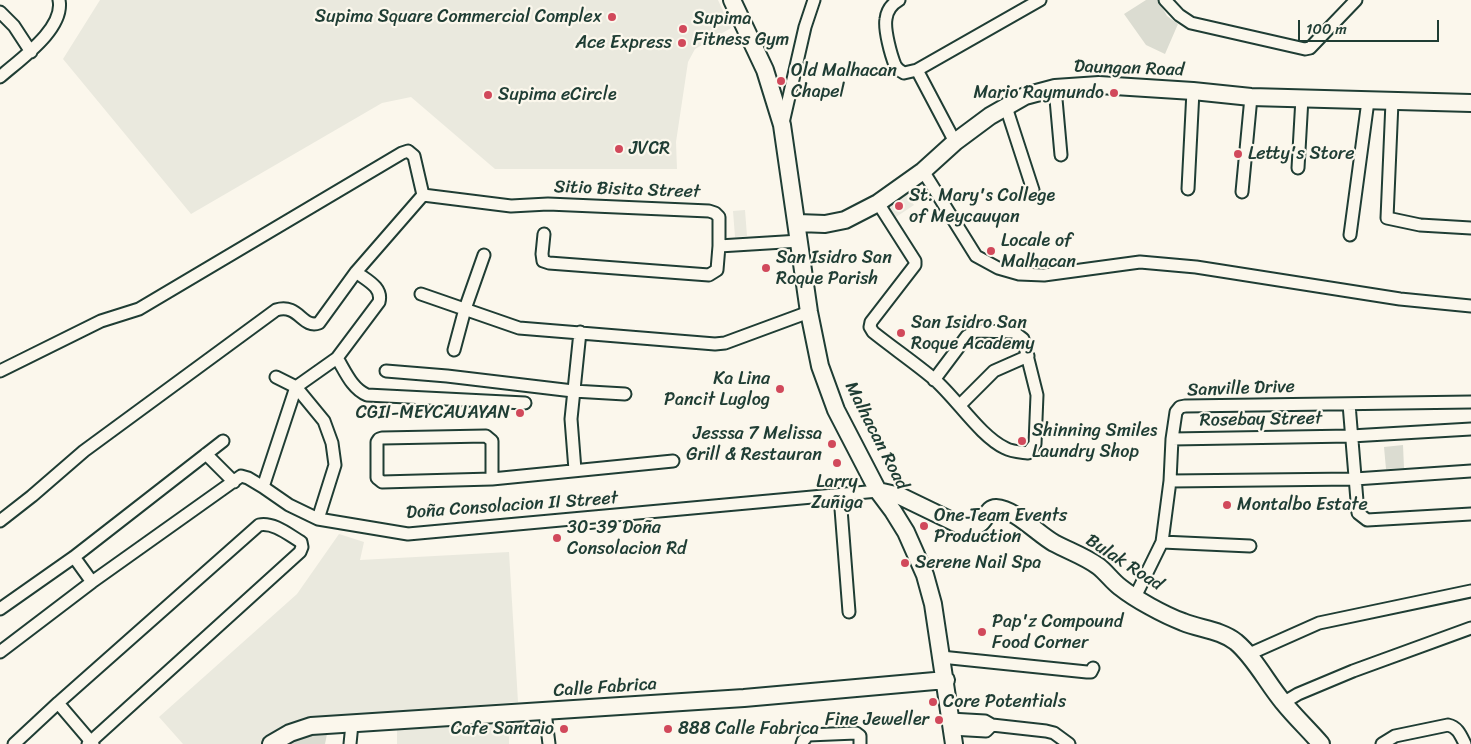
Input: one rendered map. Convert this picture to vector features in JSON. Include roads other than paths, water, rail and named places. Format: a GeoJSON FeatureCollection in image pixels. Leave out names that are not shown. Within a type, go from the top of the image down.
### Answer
{"type":"FeatureCollection","features":[{"type":"Feature","properties":{"kind":"street"},"geometry":{"type":"LineString","coordinates":[[0,77],[32,52],[55,22],[59,13],[59,0]]}},
{"type":"Feature","properties":{"kind":"street","name":"Malhacan Road"},"geometry":{"type":"LineString","coordinates":[[732,0],[765,70],[782,124],[798,223],[809,312],[820,366],[836,410],[878,491],[906,532],[925,575],[933,604],[946,680],[952,731]]}},
{"type":"Feature","properties":{"kind":"street"},"geometry":{"type":"LineString","coordinates":[[782,124],[805,28],[814,0]]}},
{"type":"Feature","properties":{"kind":"street"},"geometry":{"type":"LineString","coordinates":[[899,0],[893,3],[887,13],[886,30],[896,67],[904,73],[917,70],[1040,0]]}},
{"type":"Feature","properties":{"kind":"street"},"geometry":{"type":"LineString","coordinates":[[1165,0],[1179,15],[1191,23],[1305,49],[1310,48],[1356,0]]}},
{"type":"Feature","properties":{"kind":"street"},"geometry":{"type":"LineString","coordinates":[[0,12],[14,26],[32,52]]}},
{"type":"Feature","properties":{"kind":"street"},"geometry":{"type":"LineString","coordinates":[[917,70],[955,142]]}},
{"type":"Feature","properties":{"kind":"street","name":"Daungan Road"},"geometry":{"type":"LineString","coordinates":[[798,223],[825,224],[845,220],[878,203],[924,171],[955,142],[990,116],[1025,96],[1055,88],[1099,84],[1251,97],[1471,103]]}},
{"type":"Feature","properties":{"kind":"street"},"geometry":{"type":"LineString","coordinates":[[1055,88],[1061,155]]}},
{"type":"Feature","properties":{"kind":"street"},"geometry":{"type":"LineString","coordinates":[[1188,189],[1193,91]]}},
{"type":"Feature","properties":{"kind":"street"},"geometry":{"type":"LineString","coordinates":[[1242,192],[1251,97]]}},
{"type":"Feature","properties":{"kind":"street"},"geometry":{"type":"LineString","coordinates":[[1298,168],[1302,98]]}},
{"type":"Feature","properties":{"kind":"street"},"geometry":{"type":"LineString","coordinates":[[1350,235],[1368,101]]}},
{"type":"Feature","properties":{"kind":"street"},"geometry":{"type":"LineString","coordinates":[[1392,102],[1388,158],[1387,218],[1420,225],[1471,228]]}},
{"type":"Feature","properties":{"kind":"street"},"geometry":{"type":"LineString","coordinates":[[1006,107],[1032,190]]}},
{"type":"Feature","properties":{"kind":"street"},"geometry":{"type":"LineString","coordinates":[[0,371],[101,321],[139,309],[402,153],[408,151],[414,156],[423,195],[356,272],[319,323],[314,325],[309,323],[289,309],[276,310],[84,451],[0,521]]}},
{"type":"Feature","properties":{"kind":"street"},"geometry":{"type":"LineString","coordinates":[[924,171],[976,256],[998,268],[1019,274],[1044,275],[1140,262],[1196,267],[1400,299],[1471,306]]}},
{"type":"Feature","properties":{"kind":"street","name":"Sitio Bisita Street"},"geometry":{"type":"LineString","coordinates":[[423,195],[511,206],[548,204],[709,211],[719,217],[719,246]]}},
{"type":"Feature","properties":{"kind":"street"},"geometry":{"type":"LineString","coordinates":[[878,203],[915,265],[871,322],[870,327],[873,332],[934,380],[984,432],[1006,449],[1028,453],[1035,444],[1037,395],[1023,339],[1014,332],[976,330],[967,336],[934,380]]}},
{"type":"Feature","properties":{"kind":"street"},"geometry":{"type":"LineString","coordinates":[[544,234],[543,261],[549,263],[709,275],[717,270],[719,246],[800,241]]}},
{"type":"Feature","properties":{"kind":"street"},"geometry":{"type":"LineString","coordinates":[[454,350],[465,309],[484,255]]}},
{"type":"Feature","properties":{"kind":"street"},"geometry":{"type":"LineString","coordinates":[[263,487],[296,387],[338,358],[379,302],[381,296],[378,289],[356,272]]}},
{"type":"Feature","properties":{"kind":"street"},"geometry":{"type":"LineString","coordinates":[[421,294],[519,328],[715,344],[725,343],[809,312]]}},
{"type":"Feature","properties":{"kind":"street"},"geometry":{"type":"LineString","coordinates":[[575,470],[571,419],[580,332]]}},
{"type":"Feature","properties":{"kind":"street"},"geometry":{"type":"LineString","coordinates":[[960,405],[994,372],[1028,356]]}},
{"type":"Feature","properties":{"kind":"street"},"geometry":{"type":"LineString","coordinates":[[338,358],[355,387],[361,393],[367,395],[525,403]]}},
{"type":"Feature","properties":{"kind":"street"},"geometry":{"type":"LineString","coordinates":[[386,371],[447,376],[573,391],[624,394]]}},
{"type":"Feature","properties":{"kind":"street"},"geometry":{"type":"LineString","coordinates":[[276,377],[296,387],[324,421],[332,443],[334,465],[318,519]]}},
{"type":"Feature","properties":{"kind":"street","name":"Sanville Drive"},"geometry":{"type":"LineString","coordinates":[[1135,597],[1162,542],[1170,481],[1172,439],[1176,412],[1180,407],[1471,402]]}},
{"type":"Feature","properties":{"kind":"street"},"geometry":{"type":"LineString","coordinates":[[1349,404],[1358,514],[1362,518],[1367,520],[1471,514]]}},
{"type":"Feature","properties":{"kind":"street","name":"Rosebay Street"},"geometry":{"type":"LineString","coordinates":[[1172,439],[1351,436],[1471,429]]}},
{"type":"Feature","properties":{"kind":"street"},"geometry":{"type":"LineString","coordinates":[[492,480],[492,441],[486,436],[382,438],[377,442],[377,478],[379,481],[492,480],[673,461]]}},
{"type":"Feature","properties":{"kind":"street"},"geometry":{"type":"LineString","coordinates":[[0,609],[74,557],[222,441]]}},
{"type":"Feature","properties":{"kind":"street"},"geometry":{"type":"LineString","coordinates":[[0,652],[167,527],[234,482],[206,454]]}},
{"type":"Feature","properties":{"kind":"street"},"geometry":{"type":"LineString","coordinates":[[1170,481],[1355,478],[1471,471]]}},
{"type":"Feature","properties":{"kind":"street","name":"Doña Consolacion II Street"},"geometry":{"type":"LineString","coordinates":[[234,482],[240,476],[248,478],[289,505],[318,519],[408,534],[840,496],[878,491]]}},
{"type":"Feature","properties":{"kind":"street","name":"Bulak Road"},"geometry":{"type":"LineString","coordinates":[[878,491],[900,496],[962,526],[968,527],[980,524],[992,509],[996,508],[1014,516],[1052,542],[1086,558],[1100,568],[1119,587],[1135,597],[1183,622],[1220,633],[1235,642],[1247,655],[1283,703],[1322,744]]}},
{"type":"Feature","properties":{"kind":"street"},"geometry":{"type":"LineString","coordinates":[[840,496],[849,612]]}},
{"type":"Feature","properties":{"kind":"street"},"geometry":{"type":"LineString","coordinates":[[14,744],[58,703],[260,525],[273,526],[301,542],[300,552],[90,743],[58,703]]}},
{"type":"Feature","properties":{"kind":"street"},"geometry":{"type":"LineString","coordinates":[[1162,542],[1250,546]]}},
{"type":"Feature","properties":{"kind":"street"},"geometry":{"type":"LineString","coordinates":[[74,557],[92,582]]}},
{"type":"Feature","properties":{"kind":"street"},"geometry":{"type":"LineString","coordinates":[[1247,655],[1319,623],[1471,592]]}},
{"type":"Feature","properties":{"kind":"street"},"geometry":{"type":"LineString","coordinates":[[1283,703],[1298,694],[1353,672],[1471,628]]}},
{"type":"Feature","properties":{"kind":"street"},"geometry":{"type":"LineString","coordinates":[[941,657],[1087,672],[1090,672],[1093,668]]}},
{"type":"Feature","properties":{"kind":"street","name":"Calle Fabrica"},"geometry":{"type":"LineString","coordinates":[[271,744],[290,733],[304,728],[744,698],[946,680]]}},
{"type":"Feature","properties":{"kind":"street"},"geometry":{"type":"LineString","coordinates":[[545,712],[549,744]]}},
{"type":"Feature","properties":{"kind":"street"},"geometry":{"type":"LineString","coordinates":[[952,731],[985,721],[992,725],[1054,733],[1070,744]]}},
{"type":"Feature","properties":{"kind":"street"},"geometry":{"type":"LineString","coordinates":[[350,744],[352,724]]}},
{"type":"Feature","properties":{"kind":"street"},"geometry":{"type":"LineString","coordinates":[[1382,744],[1395,736],[1448,725],[1454,726],[1465,744]]}},
{"type":"Feature","properties":{"kind":"street"},"geometry":{"type":"LineString","coordinates":[[802,744],[808,735],[856,733],[860,736],[860,744]]}},
{"type":"Feature","properties":{"kind":"place","name":"Supima Square Commercial Complex"},"geometry":{"type":"Point","coordinates":[612,17]}},
{"type":"Feature","properties":{"kind":"place","name":"Supima Fitness Gym"},"geometry":{"type":"Point","coordinates":[683,29]}},
{"type":"Feature","properties":{"kind":"place","name":"Ace Express"},"geometry":{"type":"Point","coordinates":[682,43]}},
{"type":"Feature","properties":{"kind":"place","name":"Old Malhacan Chapel"},"geometry":{"type":"Point","coordinates":[781,81]}},
{"type":"Feature","properties":{"kind":"place","name":"Mario Raymundo"},"geometry":{"type":"Point","coordinates":[1114,93]}},
{"type":"Feature","properties":{"kind":"place","name":"Supima eCircle"},"geometry":{"type":"Point","coordinates":[488,95]}},
{"type":"Feature","properties":{"kind":"place","name":"JVCR"},"geometry":{"type":"Point","coordinates":[619,149]}},
{"type":"Feature","properties":{"kind":"place","name":"Letty's Store"},"geometry":{"type":"Point","coordinates":[1238,154]}},
{"type":"Feature","properties":{"kind":"place","name":"St. Mary's College of Meycauyan"},"geometry":{"type":"Point","coordinates":[899,206]}},
{"type":"Feature","properties":{"kind":"place","name":"Locale of Malhacan"},"geometry":{"type":"Point","coordinates":[991,251]}},
{"type":"Feature","properties":{"kind":"place","name":"San Isidro San Roque Parish"},"geometry":{"type":"Point","coordinates":[766,268]}},
{"type":"Feature","properties":{"kind":"place","name":"San Isidro San Roque Academy"},"geometry":{"type":"Point","coordinates":[901,333]}},
{"type":"Feature","properties":{"kind":"place","name":"Ka Lina Pancit Luglog"},"geometry":{"type":"Point","coordinates":[780,389]}},
{"type":"Feature","properties":{"kind":"place","name":"CGII-MEYCAUAYAN"},"geometry":{"type":"Point","coordinates":[520,413]}},
{"type":"Feature","properties":{"kind":"place","name":"Shinning Smiles Laundry Shop"},"geometry":{"type":"Point","coordinates":[1022,441]}},
{"type":"Feature","properties":{"kind":"place","name":"Jesssa 7 Melissa Grill & Restauran"},"geometry":{"type":"Point","coordinates":[832,444]}},
{"type":"Feature","properties":{"kind":"place","name":"Larry Zuñiga"},"geometry":{"type":"Point","coordinates":[837,463]}},
{"type":"Feature","properties":{"kind":"place","name":"Montalbo Estate"},"geometry":{"type":"Point","coordinates":[1227,505]}},
{"type":"Feature","properties":{"kind":"place","name":"One Team Events Production"},"geometry":{"type":"Point","coordinates":[924,526]}},
{"type":"Feature","properties":{"kind":"place","name":"30-39 Doña Consolacion Rd"},"geometry":{"type":"Point","coordinates":[557,538]}},
{"type":"Feature","properties":{"kind":"place","name":"Serene Nail Spa"},"geometry":{"type":"Point","coordinates":[905,563]}},
{"type":"Feature","properties":{"kind":"place","name":"Pap'z Compound Food Corner"},"geometry":{"type":"Point","coordinates":[982,632]}},
{"type":"Feature","properties":{"kind":"place","name":"Core Potentials"},"geometry":{"type":"Point","coordinates":[933,702]}},
{"type":"Feature","properties":{"kind":"place","name":"Fine Jeweller"},"geometry":{"type":"Point","coordinates":[939,720]}},
{"type":"Feature","properties":{"kind":"place","name":"Cafe Santaio"},"geometry":{"type":"Point","coordinates":[564,729]}},
{"type":"Feature","properties":{"kind":"place","name":"888 Calle Fabrica"},"geometry":{"type":"Point","coordinates":[668,729]}}]}
